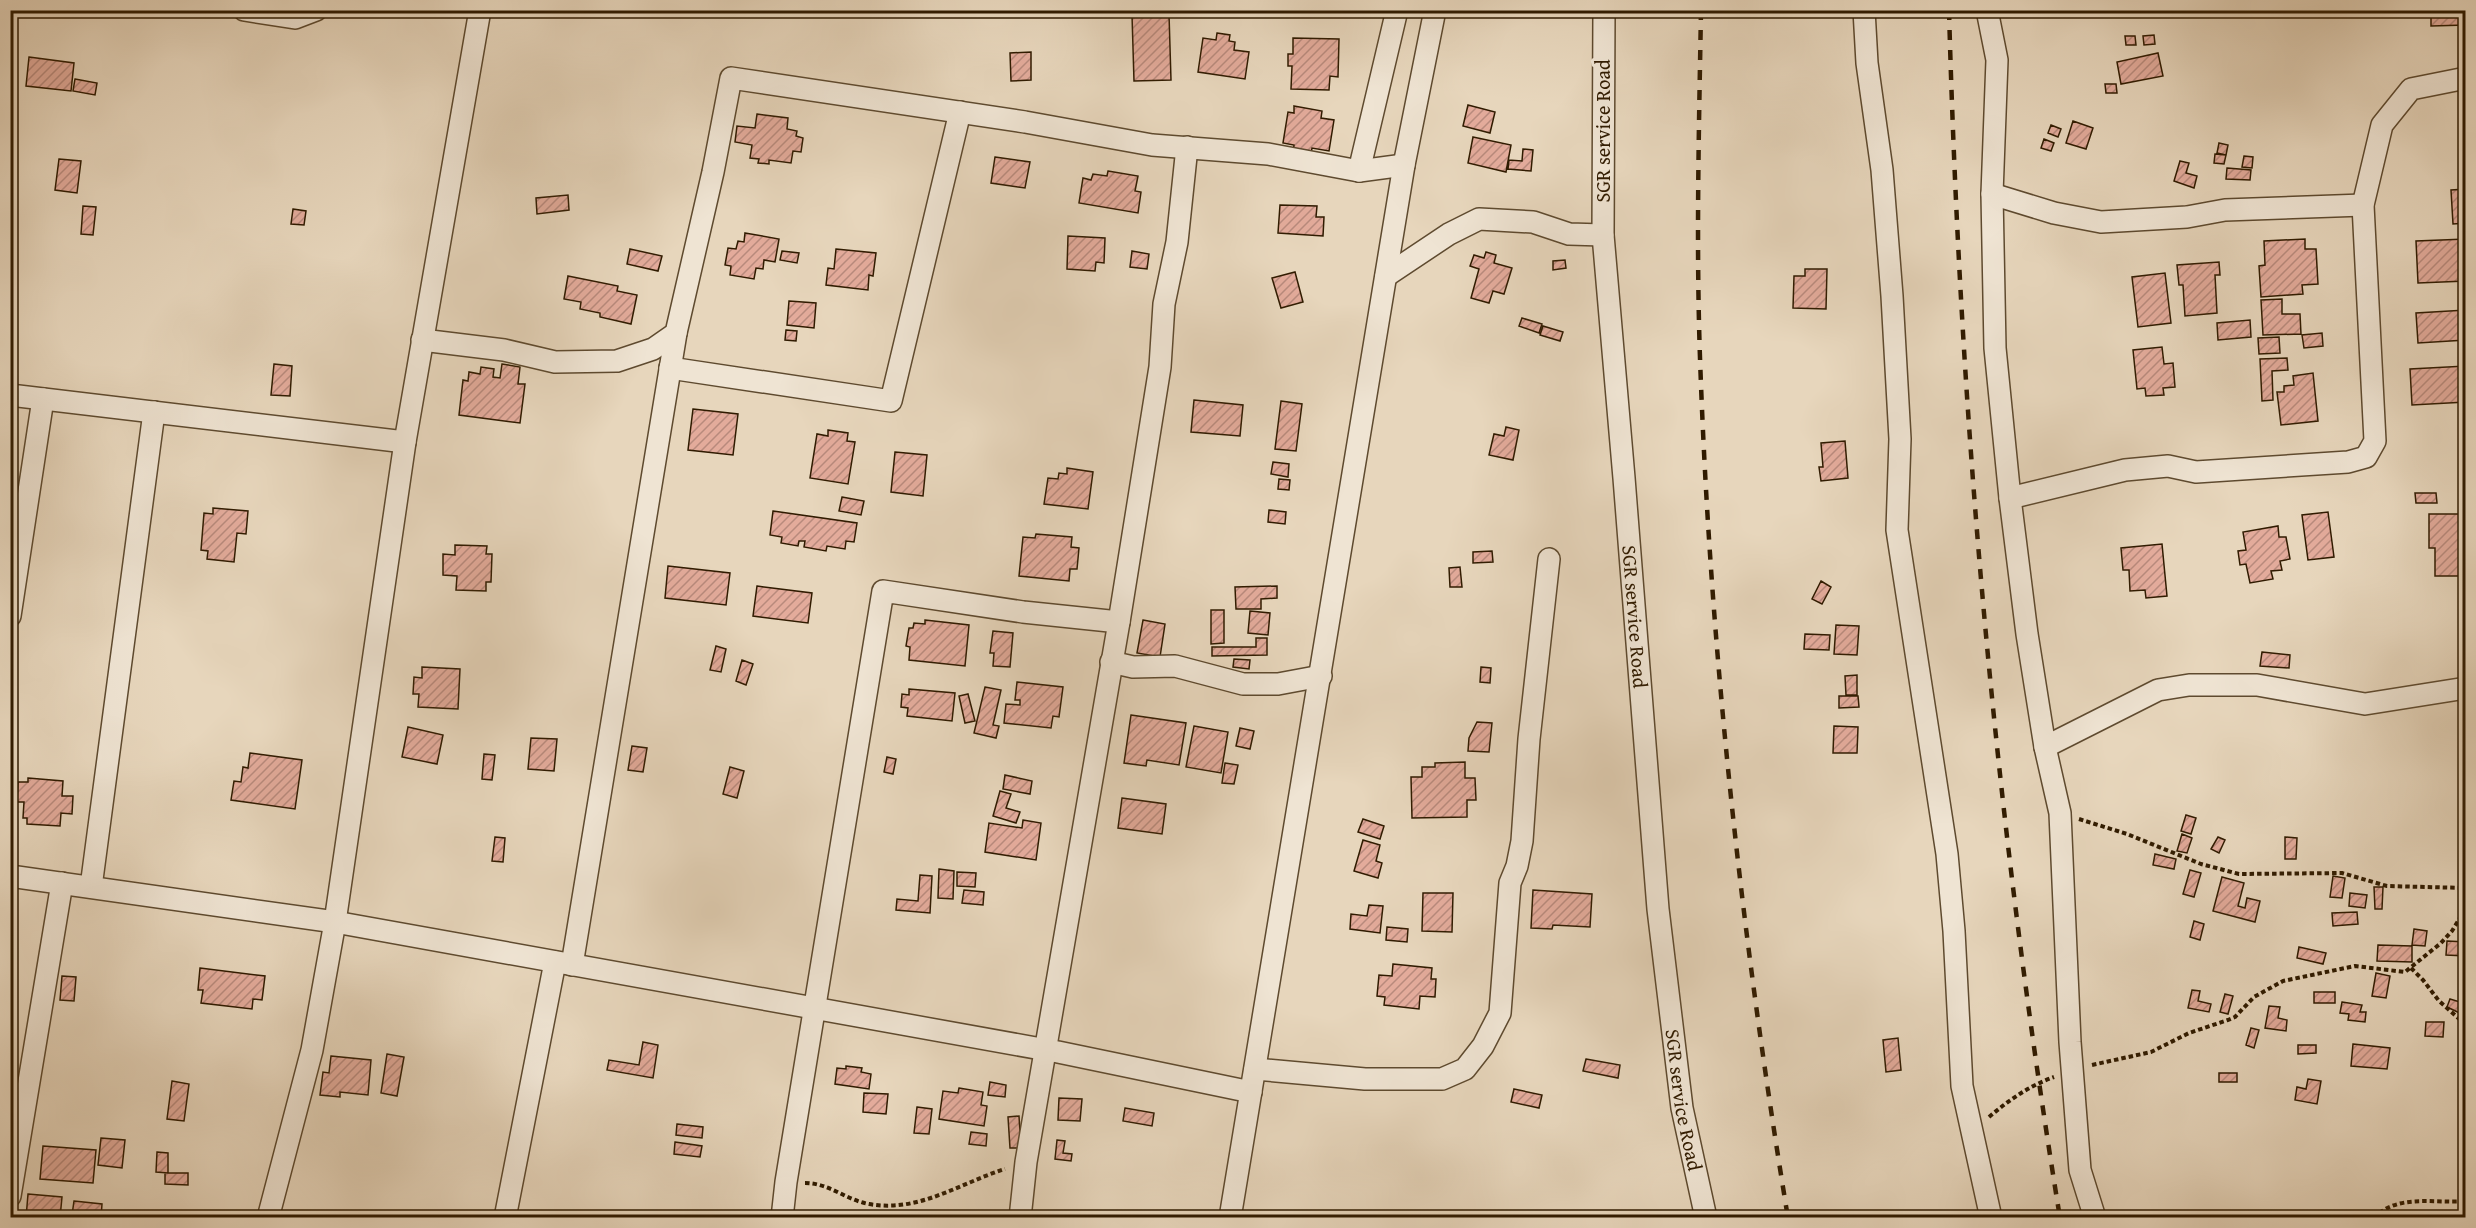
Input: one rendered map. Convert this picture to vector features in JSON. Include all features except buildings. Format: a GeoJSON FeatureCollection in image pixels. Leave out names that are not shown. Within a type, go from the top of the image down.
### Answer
{"type":"FeatureCollection","features":[{"type":"Feature","properties":{"kind":"street"},"geometry":{"type":"LineString","coordinates":[[244,10],[295,18],[316,10]]}},
{"type":"Feature","properties":{"kind":"street"},"geometry":{"type":"LineString","coordinates":[[268,1218],[312,1050],[335,922],[405,442],[480,10]]}},
{"type":"Feature","properties":{"kind":"street"},"geometry":{"type":"LineString","coordinates":[[1359,171],[1396,10]]}},
{"type":"Feature","properties":{"kind":"street"},"geometry":{"type":"LineString","coordinates":[[1230,1218],[1404,165],[1435,10]]}},
{"type":"Feature","properties":{"kind":"street","name":"SGR service Road"},"geometry":{"type":"LineString","coordinates":[[1604,10],[1602,235],[1624,478],[1658,909],[1682,1108],[1706,1218]]}},
{"type":"Feature","properties":{"kind":"street"},"geometry":{"type":"LineString","coordinates":[[1864,10],[1867,63],[1882,170],[1892,296],[1900,439],[1898,530],[1947,854],[1954,931],[1962,1086],[1991,1218]]}},
{"type":"Feature","properties":{"kind":"street"},"geometry":{"type":"LineString","coordinates":[[1987,10],[1997,60],[1992,194],[1995,348],[2027,634],[2045,747],[2060,813],[2070,1042],[2080,1170],[2095,1218]]}},
{"type":"Feature","properties":{"kind":"street"},"geometry":{"type":"LineString","coordinates":[[505,1218],[564,963],[676,333],[713,172],[731,78],[960,112],[1141,143],[1268,154],[1359,171],[1404,165]]}},
{"type":"Feature","properties":{"kind":"street"},"geometry":{"type":"LineString","coordinates":[[2010,498],[2125,470],[2168,466],[2196,472],[2348,462],[2366,457],[2375,441],[2363,205],[2382,125],[2412,89],[2466,78]]}},
{"type":"Feature","properties":{"kind":"street"},"geometry":{"type":"LineString","coordinates":[[670,368],[891,401],[960,112]]}},
{"type":"Feature","properties":{"kind":"street"},"geometry":{"type":"LineString","coordinates":[[1020,1218],[1026,1162],[1044,1050],[1119,622],[1160,366],[1164,304],[1177,242],[1187,147]]}},
{"type":"Feature","properties":{"kind":"street"},"geometry":{"type":"LineString","coordinates":[[1992,194],[2054,213],[2101,222],[2187,218],[2225,210],[2363,205]]}},
{"type":"Feature","properties":{"kind":"street"},"geometry":{"type":"LineString","coordinates":[[1386,276],[1449,234],[1479,219],[1533,222],[1569,234],[1602,235]]}},
{"type":"Feature","properties":{"kind":"street"},"geometry":{"type":"LineString","coordinates":[[422,340],[504,350],[555,362],[617,361],[654,349],[676,333]]}},
{"type":"Feature","properties":{"kind":"street"},"geometry":{"type":"LineString","coordinates":[[10,395],[405,442]]}},
{"type":"Feature","properties":{"kind":"street"},"geometry":{"type":"LineString","coordinates":[[10,616],[43,399]]}},
{"type":"Feature","properties":{"kind":"street"},"geometry":{"type":"LineString","coordinates":[[91,886],[154,412]]}},
{"type":"Feature","properties":{"kind":"street"},"geometry":{"type":"LineString","coordinates":[[1255,1069],[1365,1079],[1442,1079],[1466,1069],[1483,1046],[1500,1013],[1503,991],[1510,883],[1517,866],[1522,841],[1529,739],[1549,559]]}},
{"type":"Feature","properties":{"kind":"street"},"geometry":{"type":"LineString","coordinates":[[782,1218],[883,591],[1023,612],[1119,622]]}},
{"type":"Feature","properties":{"kind":"street"},"geometry":{"type":"LineString","coordinates":[[1111,662],[1133,667],[1174,666],[1243,684],[1278,684],[1321,676]]}},
{"type":"Feature","properties":{"kind":"street"},"geometry":{"type":"LineString","coordinates":[[2045,747],[2158,690],[2189,685],[2257,685],[2365,704],[2466,688]]}},
{"type":"Feature","properties":{"kind":"street"},"geometry":{"type":"LineString","coordinates":[[10,876],[335,922],[1044,1050],[1251,1092]]}},
{"type":"Feature","properties":{"kind":"street"},"geometry":{"type":"LineString","coordinates":[[10,1196],[62,883]]}},
{"type":"Feature","properties":{"kind":"path"},"geometry":{"type":"LineString","coordinates":[[2060,813],[2127,834],[2200,864],[2239,874],[2342,873],[2388,886],[2466,888]]}},
{"type":"Feature","properties":{"kind":"path"},"geometry":{"type":"LineString","coordinates":[[1971,1132],[2013,1098],[2038,1083],[2073,1069],[2151,1052],[2189,1033],[2228,1020],[2235,1017],[2254,997],[2283,981],[2355,966],[2405,972],[2446,937],[2466,908]]}},
{"type":"Feature","properties":{"kind":"path"},"geometry":{"type":"LineString","coordinates":[[2411,968],[2439,1001],[2466,1025]]}},
{"type":"Feature","properties":{"kind":"path"},"geometry":{"type":"LineString","coordinates":[[786,1182],[819,1183],[868,1204],[894,1206],[918,1203],[954,1191],[987,1174],[1026,1162]]}},
{"type":"Feature","properties":{"kind":"path"},"geometry":{"type":"LineString","coordinates":[[2374,1218],[2390,1205],[2401,1202],[2466,1201]]}},
{"type":"Feature","properties":{"kind":"railway"},"geometry":{"type":"LineString","coordinates":[[1701,10],[1698,184],[1699,314],[1711,574],[1742,897],[1788,1218]]}},
{"type":"Feature","properties":{"kind":"railway"},"geometry":{"type":"LineString","coordinates":[[1949,10],[1962,313],[1984,616],[2017,918],[2060,1218]]}}]}
